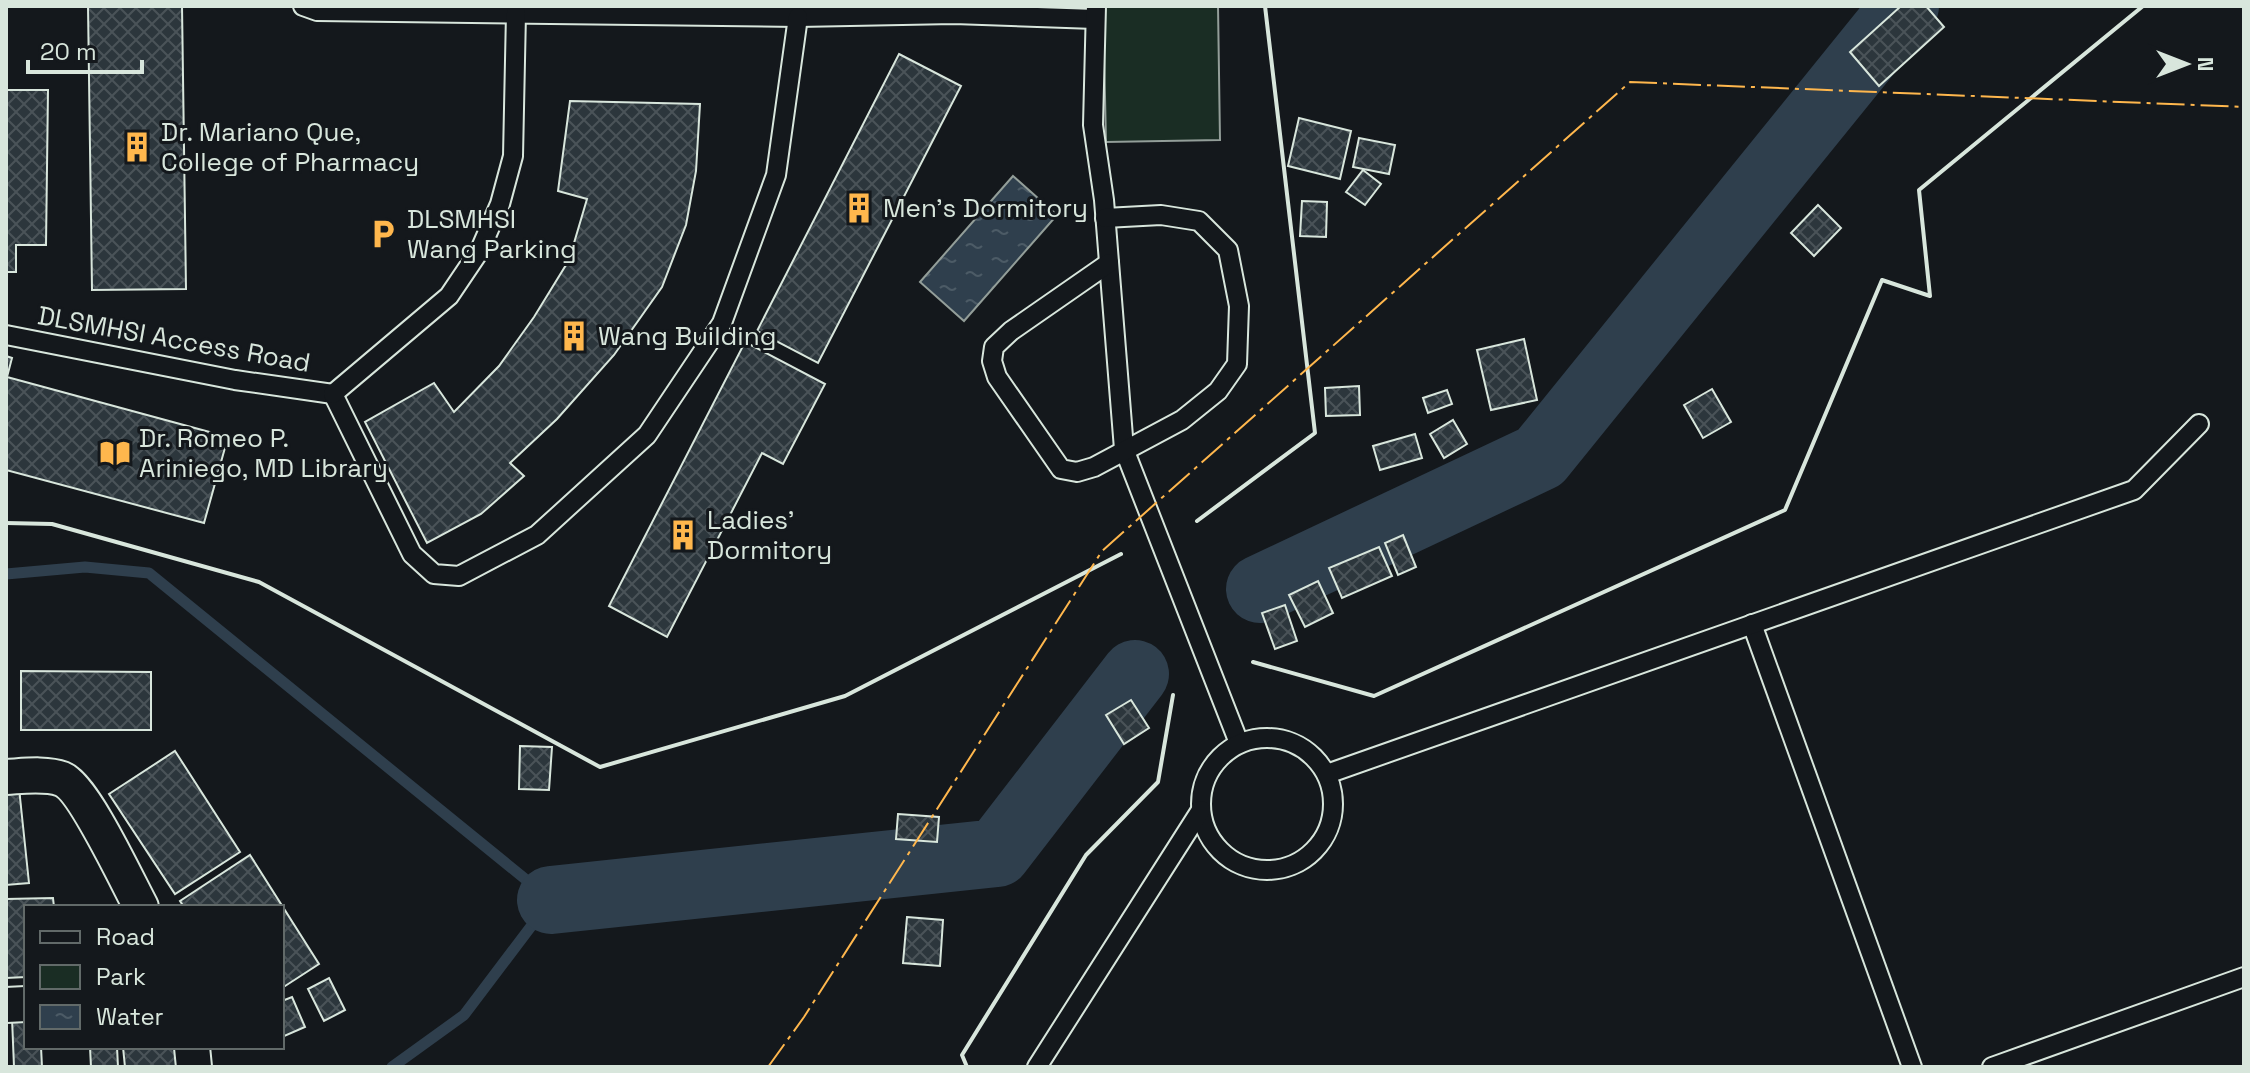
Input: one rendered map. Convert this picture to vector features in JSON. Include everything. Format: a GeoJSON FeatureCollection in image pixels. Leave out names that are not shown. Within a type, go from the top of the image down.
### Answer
{"type":"FeatureCollection","features":[{"type":"Feature","properties":{"kind":"street"},"geometry":{"type":"LineString","coordinates":[[6,777],[49,776],[65,780],[102,833],[140,905]]}},
{"type":"Feature","properties":{"kind":"lane"},"geometry":{"type":"LineString","coordinates":[[312,8],[798,17],[1096,12],[1093,125],[1105,218],[1124,449],[1239,743]]}},
{"type":"Feature","properties":{"kind":"lane"},"geometry":{"type":"LineString","coordinates":[[516,13],[513,156],[500,204],[480,250],[449,296],[333,394],[412,554],[434,574],[459,576],[537,535],[647,435],[722,323],[776,175],[798,17]]}},
{"type":"Feature","properties":{"kind":"lane"},"geometry":{"type":"LineString","coordinates":[[1105,218],[1161,215],[1199,221],[1228,250],[1239,306],[1237,364],[1218,391],[1182,420],[1094,467],[1077,472],[1061,469],[997,377],[992,361],[994,347],[1011,331],[1109,263]]}},
{"type":"Feature","properties":{"kind":"lane","name":"DLSMHSI Access Road"},"geometry":{"type":"LineString","coordinates":[[6,335],[235,380],[333,394]]}},
{"type":"Feature","properties":{"kind":"lane"},"geometry":{"type":"LineString","coordinates":[[1327,774],[2134,490],[2199,424]]}},
{"type":"Feature","properties":{"kind":"lane"},"geometry":{"type":"LineString","coordinates":[[1752,624],[1912,1067]]}},
{"type":"Feature","properties":{"kind":"lane"},"geometry":{"type":"LineString","coordinates":[[1259,738],[1280,738],[1299,745],[1315,757],[1327,774],[1333,805],[1326,836],[1312,852],[1295,864],[1275,870],[1254,869],[1234,861],[1217,848],[1206,830],[1201,810],[1202,789],[1222,755],[1239,743],[1259,738]]}},
{"type":"Feature","properties":{"kind":"lane"},"geometry":{"type":"LineString","coordinates":[[1037,1067],[1201,810]]}},
{"type":"Feature","properties":{"kind":"lane"},"geometry":{"type":"LineString","coordinates":[[1992,1067],[2244,977]]}},
{"type":"Feature","properties":{"kind":"green space"},"geometry":{"type":"Polygon","coordinates":[[[1103,6],[1218,6],[1220,140],[1106,142],[1103,6]]]}},
{"type":"Feature","properties":{"kind":"water"},"geometry":{"type":"Polygon","coordinates":[[[1013,176],[1057,215],[964,321],[920,282],[1013,176]]]}},
{"type":"Feature","properties":{"kind":"building","name":"Dr. Mariano Que, College of Pharmacy"},"geometry":{"type":"Polygon","coordinates":[[[88,6],[182,6],[186,289],[92,290],[88,6]]]}},
{"type":"Feature","properties":{"kind":"building"},"geometry":{"type":"Polygon","coordinates":[[[1901,6],[1926,6],[1944,27],[1879,86],[1850,52],[1901,6]]]}},
{"type":"Feature","properties":{"kind":"building","name":"Men's Dormitory"},"geometry":{"type":"Polygon","coordinates":[[[899,54],[961,86],[818,363],[757,331],[899,54]]]}},
{"type":"Feature","properties":{"kind":"building"},"geometry":{"type":"Polygon","coordinates":[[[6,90],[48,90],[46,245],[16,245],[16,272],[6,272],[6,90]]]}},
{"type":"Feature","properties":{"kind":"building","name":"Wang Building"},"geometry":{"type":"Polygon","coordinates":[[[570,101],[700,104],[696,171],[686,225],[662,287],[614,355],[557,419],[510,463],[524,476],[481,514],[427,543],[365,422],[434,383],[454,412],[499,366],[534,317],[569,260],[587,199],[558,191],[570,101]]]}},
{"type":"Feature","properties":{"kind":"building"},"geometry":{"type":"Polygon","coordinates":[[[1299,118],[1351,131],[1340,179],[1288,166],[1299,118]]]}},
{"type":"Feature","properties":{"kind":"building"},"geometry":{"type":"Polygon","coordinates":[[[1359,138],[1395,145],[1389,174],[1353,167],[1359,138]]]}},
{"type":"Feature","properties":{"kind":"building"},"geometry":{"type":"Polygon","coordinates":[[[1363,170],[1381,184],[1365,205],[1346,192],[1363,170]]]}},
{"type":"Feature","properties":{"kind":"building"},"geometry":{"type":"Polygon","coordinates":[[[1302,201],[1327,202],[1326,237],[1300,236],[1302,201]]]}},
{"type":"Feature","properties":{"kind":"building"},"geometry":{"type":"Polygon","coordinates":[[[1818,205],[1841,228],[1814,256],[1791,233],[1818,205]]]}},
{"type":"Feature","properties":{"kind":"building"},"geometry":{"type":"Polygon","coordinates":[[[1524,339],[1537,400],[1491,410],[1477,350],[1524,339]]]}},
{"type":"Feature","properties":{"kind":"building","name":"Ladies' Dormitory"},"geometry":{"type":"Polygon","coordinates":[[[745,342],[825,384],[783,464],[762,453],[667,637],[609,606],[745,342]]]}},
{"type":"Feature","properties":{"kind":"building","name":"Dr. Romeo P. Ariniego, MD Library"},"geometry":{"type":"Polygon","coordinates":[[[6,356],[12,358],[7,377],[228,437],[204,523],[6,470],[6,356]]]}},
{"type":"Feature","properties":{"kind":"building"},"geometry":{"type":"Polygon","coordinates":[[[1359,386],[1360,415],[1326,416],[1325,388],[1359,386]]]}},
{"type":"Feature","properties":{"kind":"building"},"geometry":{"type":"Polygon","coordinates":[[[1712,389],[1731,422],[1703,438],[1684,405],[1712,389]]]}},
{"type":"Feature","properties":{"kind":"building"},"geometry":{"type":"Polygon","coordinates":[[[1447,390],[1452,404],[1428,413],[1423,398],[1447,390]]]}},
{"type":"Feature","properties":{"kind":"building"},"geometry":{"type":"Polygon","coordinates":[[[1453,420],[1467,444],[1444,458],[1430,434],[1453,420]]]}},
{"type":"Feature","properties":{"kind":"building"},"geometry":{"type":"Polygon","coordinates":[[[1415,434],[1422,458],[1380,470],[1373,446],[1415,434]]]}},
{"type":"Feature","properties":{"kind":"building"},"geometry":{"type":"Polygon","coordinates":[[[1403,535],[1416,567],[1398,575],[1385,543],[1403,535]]]}},
{"type":"Feature","properties":{"kind":"building"},"geometry":{"type":"Polygon","coordinates":[[[1379,547],[1392,576],[1342,598],[1329,568],[1379,547]]]}},
{"type":"Feature","properties":{"kind":"building"},"geometry":{"type":"Polygon","coordinates":[[[1318,581],[1333,613],[1305,627],[1289,595],[1318,581]]]}},
{"type":"Feature","properties":{"kind":"building"},"geometry":{"type":"Polygon","coordinates":[[[1285,605],[1297,641],[1275,649],[1262,613],[1285,605]]]}},
{"type":"Feature","properties":{"kind":"building"},"geometry":{"type":"Polygon","coordinates":[[[21,671],[151,672],[151,730],[21,730],[21,671]]]}},
{"type":"Feature","properties":{"kind":"building"},"geometry":{"type":"Polygon","coordinates":[[[1131,700],[1149,728],[1124,744],[1106,715],[1131,700]]]}},
{"type":"Feature","properties":{"kind":"building"},"geometry":{"type":"Polygon","coordinates":[[[520,746],[552,747],[549,790],[519,789],[520,746]]]}},
{"type":"Feature","properties":{"kind":"building"},"geometry":{"type":"Polygon","coordinates":[[[175,751],[240,852],[175,894],[109,794],[175,751]]]}},
{"type":"Feature","properties":{"kind":"building"},"geometry":{"type":"Polygon","coordinates":[[[19,788],[25,875],[6,876],[6,789],[19,788]]]}},
{"type":"Feature","properties":{"kind":"building"},"geometry":{"type":"Polygon","coordinates":[[[19,788],[29,883],[6,885],[6,789],[19,788]]]}},
{"type":"Feature","properties":{"kind":"building"},"geometry":{"type":"Polygon","coordinates":[[[898,814],[939,817],[937,842],[896,839],[898,814]]]}},
{"type":"Feature","properties":{"kind":"building"},"geometry":{"type":"Polygon","coordinates":[[[250,855],[282,905],[183,905],[180,901],[250,855]]]}},
{"type":"Feature","properties":{"kind":"building"},"geometry":{"type":"Polygon","coordinates":[[[53,898],[54,905],[24,905],[24,977],[6,978],[6,899],[53,898]]]}},
{"type":"Feature","properties":{"kind":"building"},"geometry":{"type":"Polygon","coordinates":[[[284,909],[319,964],[284,987],[284,909]]]}},
{"type":"Feature","properties":{"kind":"building"},"geometry":{"type":"Polygon","coordinates":[[[907,917],[943,920],[940,966],[903,963],[907,917]]]}},
{"type":"Feature","properties":{"kind":"building"},"geometry":{"type":"Polygon","coordinates":[[[329,978],[345,1010],[324,1021],[308,989],[329,978]]]}},
{"type":"Feature","properties":{"kind":"building"},"geometry":{"type":"Polygon","coordinates":[[[292,997],[305,1027],[284,1036],[284,1000],[292,997]]]}},
{"type":"Feature","properties":{"kind":"building"},"geometry":{"type":"Polygon","coordinates":[[[24,1017],[24,1049],[41,1049],[42,1067],[14,1067],[12,1018],[24,1017]]]}},
{"type":"Feature","properties":{"kind":"building"},"geometry":{"type":"Polygon","coordinates":[[[90,1049],[117,1049],[118,1067],[91,1067],[90,1049]]]}},
{"type":"Feature","properties":{"kind":"building"},"geometry":{"type":"Polygon","coordinates":[[[123,1049],[180,1049],[181,1067],[125,1067],[123,1049]]]}},
{"type":"Feature","properties":{"kind":"waterway"},"geometry":{"type":"LineString","coordinates":[[1260,589],[1540,457],[1905,6]]}},
{"type":"Feature","properties":{"kind":"waterway"},"geometry":{"type":"LineString","coordinates":[[6,574],[85,567],[149,573],[551,900],[464,1015],[392,1067]]}},
{"type":"Feature","properties":{"kind":"waterway"},"geometry":{"type":"LineString","coordinates":[[551,900],[997,853],[1135,674]]}},
{"type":"Feature","properties":{"kind":"wall"},"geometry":{"type":"LineString","coordinates":[[1197,521],[1315,433],[1265,6]]}},
{"type":"Feature","properties":{"kind":"wall"},"geometry":{"type":"LineString","coordinates":[[1253,662],[1374,696],[1785,510],[1882,280],[1930,296],[1919,190],[2143,6]]}},
{"type":"Feature","properties":{"kind":"wall"},"geometry":{"type":"LineString","coordinates":[[6,523],[52,524],[259,582],[600,767],[845,696],[1121,554]]}},
{"type":"Feature","properties":{"kind":"wall"},"geometry":{"type":"LineString","coordinates":[[967,1067],[962,1055],[1086,855],[1158,782],[1173,695]]}},
{"type":"Feature","properties":{"kind":"power"},"geometry":{"type":"LineString","coordinates":[[768,1067],[804,1017],[1102,551],[1630,82],[2244,107]]}},
{"type":"Feature","properties":{"kind":"place","name":"Dr. Mariano Que, College of Pharmacy"},"geometry":{"type":"Point","coordinates":[137,147]}},
{"type":"Feature","properties":{"kind":"place","name":"Men's Dormitory"},"geometry":{"type":"Point","coordinates":[859,208]}},
{"type":"Feature","properties":{"kind":"place","name":"DLSMHSI Wang Parking"},"geometry":{"type":"Point","coordinates":[383,234]}},
{"type":"Feature","properties":{"kind":"place","name":"Wang Building"},"geometry":{"type":"Point","coordinates":[574,336]}},
{"type":"Feature","properties":{"kind":"place","name":"Dr. Romeo P. Ariniego, MD Library"},"geometry":{"type":"Point","coordinates":[115,453]}},
{"type":"Feature","properties":{"kind":"place","name":"Ladies' Dormitory"},"geometry":{"type":"Point","coordinates":[683,535]}}]}
